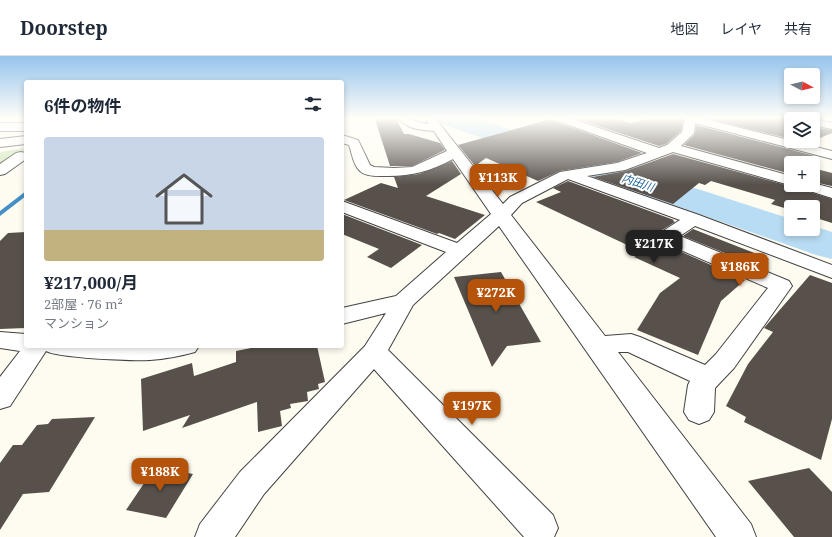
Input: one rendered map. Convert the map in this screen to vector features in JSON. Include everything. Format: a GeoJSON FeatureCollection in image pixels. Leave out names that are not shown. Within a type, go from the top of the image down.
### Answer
{"type":"FeatureCollection","features":[{"type":"Feature","properties":{"kind":"street"},"geometry":{"type":"LineString","coordinates":[[0,143],[22,140]]}},
{"type":"Feature","properties":{"kind":"street"},"geometry":{"type":"LineString","coordinates":[[346,140],[354,143],[361,156],[361,163],[365,168],[373,171],[405,173],[419,170],[456,152]]}},
{"type":"Feature","properties":{"kind":"street"},"geometry":{"type":"LineString","coordinates":[[447,140],[738,537]]}},
{"type":"Feature","properties":{"kind":"street"},"geometry":{"type":"LineString","coordinates":[[634,140],[666,150],[784,179]]}},
{"type":"Feature","properties":{"kind":"street"},"geometry":{"type":"LineString","coordinates":[[213,537],[252,483],[374,352],[404,301],[516,200],[568,174],[620,167],[666,150],[678,140]]}},
{"type":"Feature","properties":{"kind":"street"},"geometry":{"type":"LineString","coordinates":[[776,140],[832,155]]}},
{"type":"Feature","properties":{"kind":"street"},"geometry":{"type":"LineString","coordinates":[[813,150],[832,143]]}},
{"type":"Feature","properties":{"kind":"street"},"geometry":{"type":"LineString","coordinates":[[1,170],[22,156]]}},
{"type":"Feature","properties":{"kind":"street"},"geometry":{"type":"LineString","coordinates":[[568,174],[693,219],[832,272]]}},
{"type":"Feature","properties":{"kind":"street"},"geometry":{"type":"LineString","coordinates":[[820,189],[832,193]]}},
{"type":"Feature","properties":{"kind":"street"},"geometry":{"type":"LineString","coordinates":[[344,207],[460,250]]}},
{"type":"Feature","properties":{"kind":"street"},"geometry":{"type":"LineString","coordinates":[[693,219],[666,237],[781,286],[725,361],[702,385],[699,412]]}},
{"type":"Feature","properties":{"kind":"street"},"geometry":{"type":"LineString","coordinates":[[344,316],[404,301]]}},
{"type":"Feature","properties":{"kind":"street"},"geometry":{"type":"LineString","coordinates":[[0,340],[24,343]]}},
{"type":"Feature","properties":{"kind":"street"},"geometry":{"type":"LineString","coordinates":[[597,345],[631,343],[708,378]]}},
{"type":"Feature","properties":{"kind":"street"},"geometry":{"type":"LineString","coordinates":[[0,398],[36,348]]}},
{"type":"Feature","properties":{"kind":"street"},"geometry":{"type":"LineString","coordinates":[[76,348],[163,348]]}},
{"type":"Feature","properties":{"kind":"street"},"geometry":{"type":"LineString","coordinates":[[374,352],[540,528]]}},
{"type":"Feature","properties":{"kind":"green space"},"geometry":{"type":"Polygon","coordinates":[[[24,148],[24,150],[0,166],[0,152],[24,148]]]}},
{"type":"Feature","properties":{"kind":"building"},"geometry":{"type":"Polygon","coordinates":[[[382,140],[431,140],[440,143],[445,150],[412,166],[390,166],[382,140]]]}},
{"type":"Feature","properties":{"kind":"building"},"geometry":{"type":"Polygon","coordinates":[[[474,140],[607,140],[642,153],[617,162],[560,171],[538,181],[486,158],[475,166],[458,145],[474,140]]]}},
{"type":"Feature","properties":{"kind":"building"},"geometry":{"type":"Polygon","coordinates":[[[642,140],[670,140],[666,144],[659,146],[642,140]]]}},
{"type":"Feature","properties":{"kind":"building"},"geometry":{"type":"Polygon","coordinates":[[[689,140],[755,140],[815,156],[784,156],[784,172],[684,145],[689,140]]]}},
{"type":"Feature","properties":{"kind":"building"},"geometry":{"type":"Polygon","coordinates":[[[673,154],[784,184],[784,192],[810,192],[832,199],[832,223],[820,219],[820,200],[784,200],[784,208],[771,204],[775,200],[711,181],[705,185],[699,183],[673,204],[593,177],[626,171],[673,154]]]}},
{"type":"Feature","properties":{"kind":"building"},"geometry":{"type":"Polygon","coordinates":[[[452,161],[461,174],[426,196],[485,215],[455,239],[439,233],[437,234],[344,200],[381,183],[398,188],[394,177],[419,174],[452,161]]]}},
{"type":"Feature","properties":{"kind":"building"},"geometry":{"type":"Polygon","coordinates":[[[820,170],[832,173],[832,186],[820,183],[820,170]]]}},
{"type":"Feature","properties":{"kind":"building"},"geometry":{"type":"Polygon","coordinates":[[[568,181],[674,220],[673,221],[675,222],[659,232],[656,236],[659,242],[745,280],[721,301],[698,355],[637,330],[660,293],[680,278],[634,257],[642,252],[536,202],[561,192],[553,188],[568,181]]]}},
{"type":"Feature","properties":{"kind":"building"},"geometry":{"type":"Polygon","coordinates":[[[344,215],[422,245],[391,268],[367,257],[379,249],[344,235],[344,215]]]}},
{"type":"Feature","properties":{"kind":"building"},"geometry":{"type":"Polygon","coordinates":[[[693,229],[769,259],[759,267],[683,236],[693,229]]]}},
{"type":"Feature","properties":{"kind":"building"},"geometry":{"type":"Polygon","coordinates":[[[24,232],[24,328],[0,329],[0,241],[8,233],[24,232]]]}},
{"type":"Feature","properties":{"kind":"building"},"geometry":{"type":"Polygon","coordinates":[[[501,272],[541,342],[507,346],[492,367],[454,277],[501,272]]]}},
{"type":"Feature","properties":{"kind":"building"},"geometry":{"type":"Polygon","coordinates":[[[810,275],[832,283],[832,419],[821,460],[744,422],[746,417],[726,406],[748,364],[773,332],[764,328],[810,275]]]}},
{"type":"Feature","properties":{"kind":"building"},"geometry":{"type":"Polygon","coordinates":[[[251,348],[317,348],[325,382],[318,384],[319,389],[307,392],[308,401],[290,404],[291,408],[280,411],[282,426],[258,432],[257,402],[182,428],[190,415],[143,431],[141,379],[192,363],[194,376],[236,362],[236,351],[251,348]]]}},
{"type":"Feature","properties":{"kind":"building"},"geometry":{"type":"Polygon","coordinates":[[[95,417],[49,492],[23,494],[0,530],[0,463],[13,445],[22,445],[37,425],[48,424],[52,419],[95,417]]]}},
{"type":"Feature","properties":{"kind":"building"},"geometry":{"type":"Polygon","coordinates":[[[155,467],[193,474],[166,518],[126,510],[155,467]]]}},
{"type":"Feature","properties":{"kind":"building"},"geometry":{"type":"Polygon","coordinates":[[[809,468],[832,492],[832,537],[794,537],[748,481],[809,468]]]}},
{"type":"Feature","properties":{"kind":"waterway","name":"内田川"},"geometry":{"type":"LineString","coordinates":[[518,140],[832,246]]}},
{"type":"Feature","properties":{"kind":"waterway"},"geometry":{"type":"LineString","coordinates":[[0,214],[24,195]]}}]}
